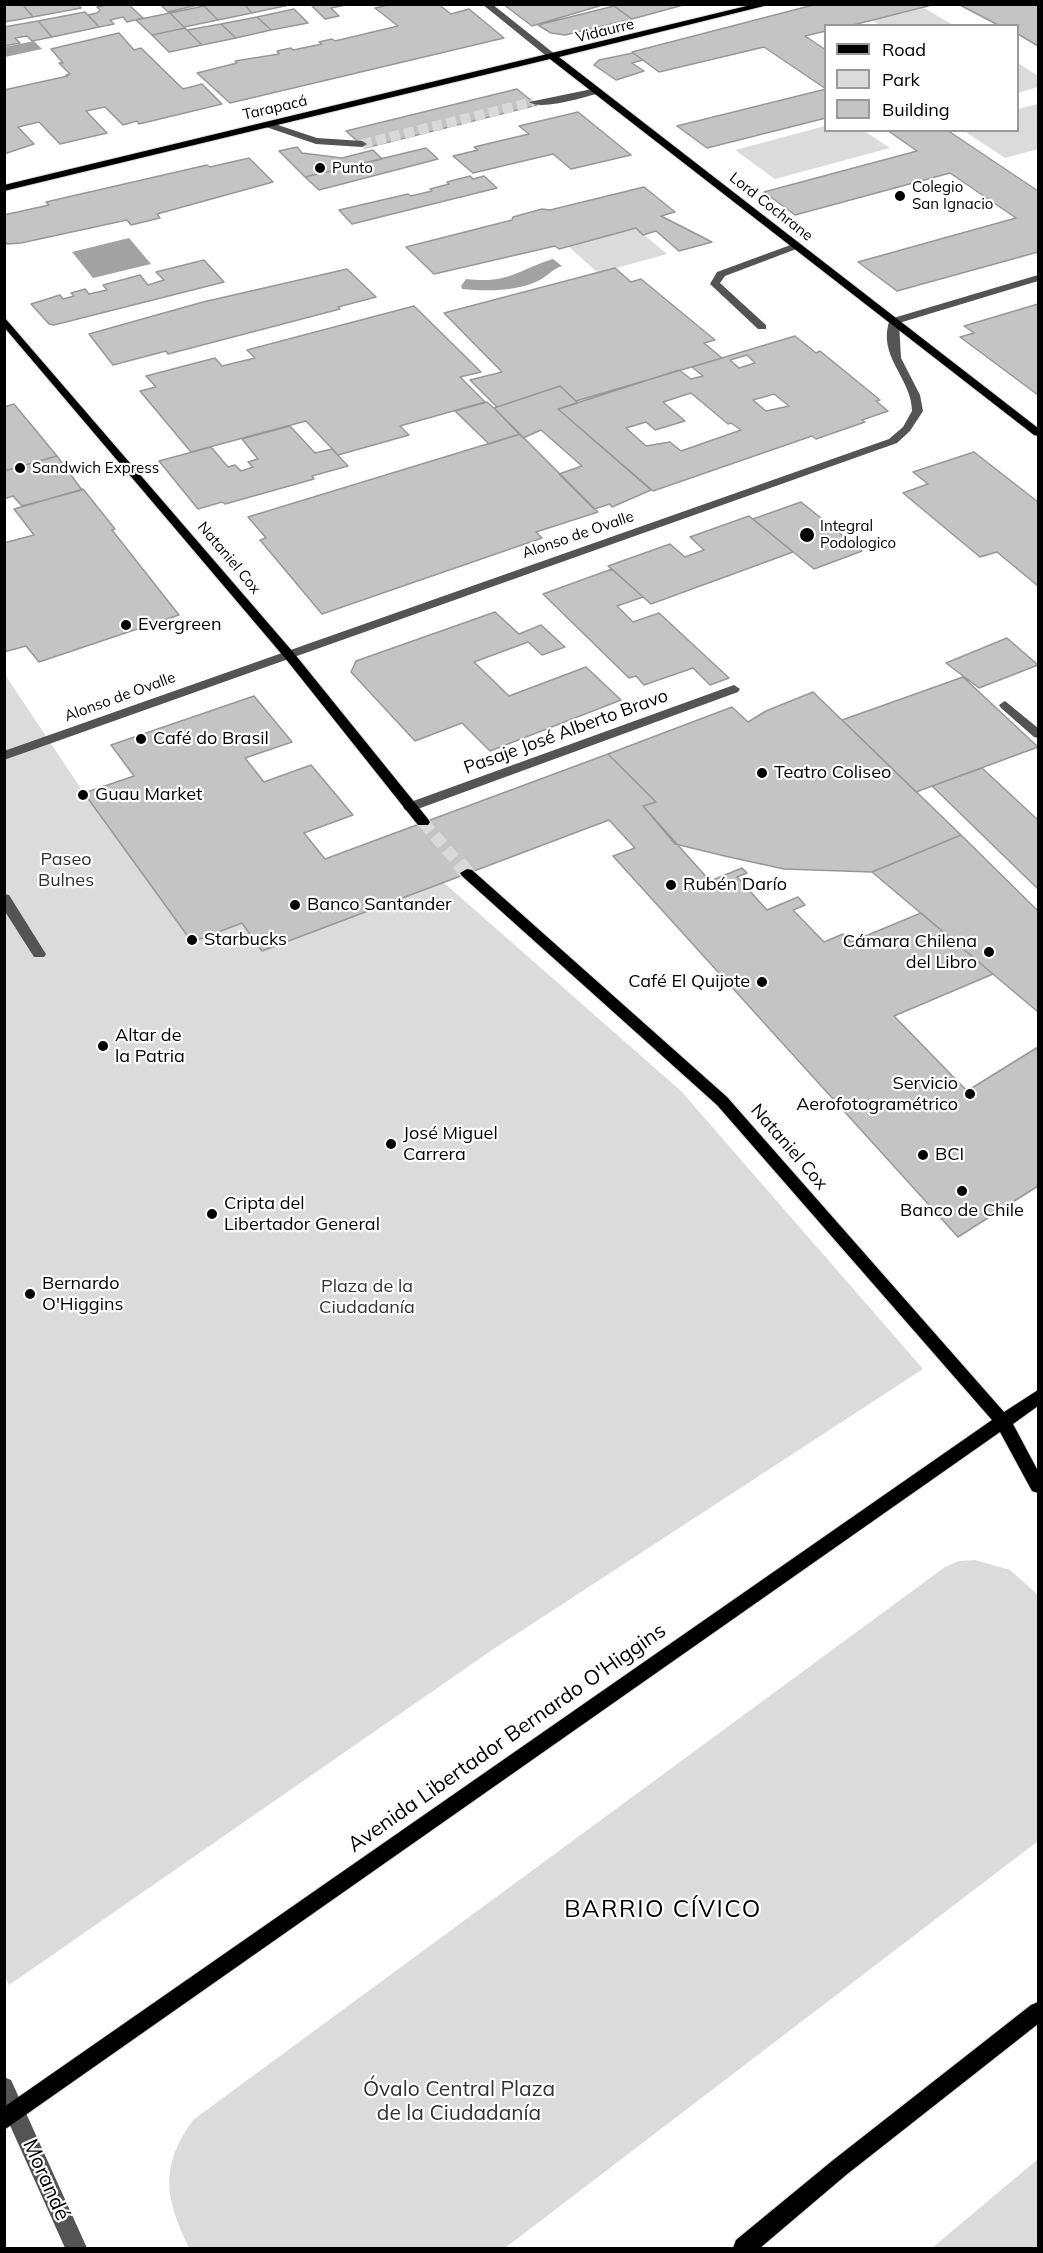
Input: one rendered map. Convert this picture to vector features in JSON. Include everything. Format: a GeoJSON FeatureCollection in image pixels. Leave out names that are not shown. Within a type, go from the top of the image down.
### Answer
{"type":"FeatureCollection","features":[{"type":"Feature","properties":{"kind":"main road","name":"Vidaurre"},"geometry":{"type":"LineString","coordinates":[[553,57],[768,4]]}},
{"type":"Feature","properties":{"kind":"main road","name":"Lord Cochrane"},"geometry":{"type":"LineString","coordinates":[[553,57],[1038,433]]}},
{"type":"Feature","properties":{"kind":"main road","name":"Tarapacá"},"geometry":{"type":"LineString","coordinates":[[4,188],[553,57]]}},
{"type":"Feature","properties":{"kind":"main road","name":"Nataniel Cox"},"geometry":{"type":"LineString","coordinates":[[4,320],[289,655],[423,822]]}},
{"type":"Feature","properties":{"kind":"main road","name":"Nataniel Cox"},"geometry":{"type":"LineString","coordinates":[[466,873],[722,1101],[1003,1422],[1038,1486]]}},
{"type":"Feature","properties":{"kind":"main road","name":"Avenida Libertador Bernardo O'Higgins"},"geometry":{"type":"LineString","coordinates":[[10,2116],[1038,1397]]}},
{"type":"Feature","properties":{"kind":"main road"},"geometry":{"type":"LineString","coordinates":[[744,2248],[839,2168],[1038,2012]]}},
{"type":"Feature","properties":{"kind":"street","name":"Lord Cochrane"},"geometry":{"type":"LineString","coordinates":[[486,4],[553,57]]}},
{"type":"Feature","properties":{"kind":"street"},"geometry":{"type":"LineString","coordinates":[[533,102],[550,102],[597,91]]}},
{"type":"Feature","properties":{"kind":"street"},"geometry":{"type":"LineString","coordinates":[[269,125],[316,141],[362,144]]}},
{"type":"Feature","properties":{"kind":"street"},"geometry":{"type":"LineString","coordinates":[[762,327],[716,284],[716,279],[721,274],[796,246]]}},
{"type":"Feature","properties":{"kind":"street"},"geometry":{"type":"LineString","coordinates":[[894,321],[1038,278]]}},
{"type":"Feature","properties":{"kind":"street","name":"Alonso de Ovalle"},"geometry":{"type":"LineString","coordinates":[[4,756],[893,441],[909,426],[918,411],[914,389],[898,364],[894,351],[894,321]]}},
{"type":"Feature","properties":{"kind":"street","name":"Pasaje José Alberto Bravo"},"geometry":{"type":"LineString","coordinates":[[411,807],[734,689]]}},
{"type":"Feature","properties":{"kind":"street"},"geometry":{"type":"LineString","coordinates":[[1005,705],[1038,734]]}},
{"type":"Feature","properties":{"kind":"street"},"geometry":{"type":"LineString","coordinates":[[4,898],[39,954]]}},
{"type":"Feature","properties":{"kind":"street","name":"Morandé"},"geometry":{"type":"LineString","coordinates":[[4,2087],[10,2116],[76,2248]]}},
{"type":"Feature","properties":{"kind":"green space"},"geometry":{"type":"Polygon","coordinates":[[[924,8],[951,24],[878,24],[871,20],[924,8]]]}},
{"type":"Feature","properties":{"kind":"green space"},"geometry":{"type":"Polygon","coordinates":[[[1019,64],[1038,76],[1038,87],[1019,93],[1019,64]]]}},
{"type":"Feature","properties":{"kind":"green space"},"geometry":{"type":"Polygon","coordinates":[[[1038,104],[1038,149],[1005,158],[966,132],[1019,132],[1019,109],[1038,104]]]}},
{"type":"Feature","properties":{"kind":"green space"},"geometry":{"type":"Polygon","coordinates":[[[824,126],[824,132],[866,132],[890,148],[775,179],[735,150],[824,126]]]}},
{"type":"Feature","properties":{"kind":"green space"},"geometry":{"type":"Polygon","coordinates":[[[636,228],[667,254],[598,273],[568,246],[636,228]]]}},
{"type":"Feature","properties":{"kind":"green space","name":"Plaza de la Ciudadanía"},"geometry":{"type":"Polygon","coordinates":[[[4,673],[84,793],[192,942],[242,923],[263,951],[443,882],[681,1091],[923,1369],[492,1650],[9,1985],[4,1974],[4,673]]]}},
{"type":"Feature","properties":{"kind":"green space","name":"Óvalo Central Plaza de la Ciudadanía"},"geometry":{"type":"Polygon","coordinates":[[[975,1560],[1010,1570],[1038,1595],[1038,1841],[505,2248],[189,2248],[175,2214],[169,2183],[170,2168],[175,2153],[193,2120],[945,1567],[959,1561],[975,1560]]]}},
{"type":"Feature","properties":{"kind":"green space"},"geometry":{"type":"Polygon","coordinates":[[[1038,2159],[1038,2248],[932,2248],[1038,2159]]]}},
{"type":"Feature","properties":{"kind":"shaded area"},"geometry":{"type":"Polygon","coordinates":[[[34,41],[42,49],[5,57],[5,47],[34,41]]]}},
{"type":"Feature","properties":{"kind":"shaded area"},"geometry":{"type":"Polygon","coordinates":[[[129,238],[151,264],[93,278],[72,252],[129,238]]]}},
{"type":"Feature","properties":{"kind":"shaded area"},"geometry":{"type":"Polygon","coordinates":[[[553,259],[562,266],[529,285],[491,290],[462,289],[461,286],[466,279],[503,278],[553,259]]]}},
{"type":"Feature","properties":{"kind":"building"},"geometry":{"type":"Polygon","coordinates":[[[22,4],[33,17],[4,22],[4,5],[22,4]]]}},
{"type":"Feature","properties":{"kind":"building"},"geometry":{"type":"Polygon","coordinates":[[[22,4],[78,4],[81,8],[33,17],[22,4]]]}},
{"type":"Feature","properties":{"kind":"building"},"geometry":{"type":"Polygon","coordinates":[[[128,4],[143,18],[127,22],[123,17],[110,20],[114,24],[99,27],[88,15],[97,13],[100,10],[97,7],[128,4]]]}},
{"type":"Feature","properties":{"kind":"building"},"geometry":{"type":"Polygon","coordinates":[[[154,4],[202,4],[168,12],[161,5],[154,4]]]}},
{"type":"Feature","properties":{"kind":"building"},"geometry":{"type":"Polygon","coordinates":[[[244,4],[252,13],[218,20],[204,6],[244,4]]]}},
{"type":"Feature","properties":{"kind":"building"},"geometry":{"type":"Polygon","coordinates":[[[244,4],[289,4],[289,5],[252,13],[244,4]]]}},
{"type":"Feature","properties":{"kind":"building"},"geometry":{"type":"Polygon","coordinates":[[[310,4],[351,4],[331,8],[339,16],[325,19],[310,4]]]}},
{"type":"Feature","properties":{"kind":"building"},"geometry":{"type":"Polygon","coordinates":[[[393,4],[438,4],[451,14],[469,9],[504,38],[230,103],[197,73],[237,63],[235,61],[279,54],[277,51],[291,48],[293,50],[322,44],[319,42],[332,39],[335,41],[398,26],[375,8],[393,4]]]}},
{"type":"Feature","properties":{"kind":"building"},"geometry":{"type":"Polygon","coordinates":[[[503,4],[606,4],[532,26],[503,4]]]}},
{"type":"Feature","properties":{"kind":"building"},"geometry":{"type":"Polygon","coordinates":[[[611,4],[687,4],[632,19],[611,4]]]}},
{"type":"Feature","properties":{"kind":"building"},"geometry":{"type":"Polygon","coordinates":[[[817,4],[936,4],[857,24],[824,24],[824,31],[805,36],[824,49],[824,88],[764,47],[659,72],[632,52],[817,4]]]}},
{"type":"Feature","properties":{"kind":"building"},"geometry":{"type":"Polygon","coordinates":[[[958,4],[1038,4],[1038,46],[1019,35],[1019,24],[996,24],[958,4]]]}},
{"type":"Feature","properties":{"kind":"building"},"geometry":{"type":"Polygon","coordinates":[[[204,6],[218,20],[184,27],[170,13],[204,6]]]}},
{"type":"Feature","properties":{"kind":"building"},"geometry":{"type":"Polygon","coordinates":[[[614,6],[632,19],[565,35],[551,33],[538,25],[614,6]]]}},
{"type":"Feature","properties":{"kind":"building"},"geometry":{"type":"Polygon","coordinates":[[[294,9],[308,23],[271,30],[257,17],[294,9]]]}},
{"type":"Feature","properties":{"kind":"building"},"geometry":{"type":"Polygon","coordinates":[[[85,12],[99,27],[52,37],[38,21],[85,12]]]}},
{"type":"Feature","properties":{"kind":"building"},"geometry":{"type":"Polygon","coordinates":[[[170,13],[185,28],[152,35],[136,20],[170,13]]]}},
{"type":"Feature","properties":{"kind":"building"},"geometry":{"type":"Polygon","coordinates":[[[257,17],[271,30],[236,38],[221,24],[257,17]]]}},
{"type":"Feature","properties":{"kind":"building"},"geometry":{"type":"Polygon","coordinates":[[[38,21],[52,37],[32,41],[27,36],[15,38],[20,43],[4,46],[4,27],[38,21]]]}},
{"type":"Feature","properties":{"kind":"building"},"geometry":{"type":"Polygon","coordinates":[[[221,24],[236,38],[202,45],[187,30],[221,24]]]}},
{"type":"Feature","properties":{"kind":"building"},"geometry":{"type":"Polygon","coordinates":[[[185,28],[202,45],[169,52],[152,35],[185,28]]]}},
{"type":"Feature","properties":{"kind":"building"},"geometry":{"type":"Polygon","coordinates":[[[119,33],[134,50],[141,48],[183,89],[202,84],[222,104],[139,124],[137,121],[123,125],[105,107],[86,111],[107,133],[60,144],[39,122],[18,127],[34,144],[4,154],[4,90],[68,76],[66,75],[70,74],[59,63],[63,63],[51,49],[119,33]]]}},
{"type":"Feature","properties":{"kind":"building"},"geometry":{"type":"Polygon","coordinates":[[[633,53],[643,60],[632,63],[644,71],[616,80],[594,65],[599,60],[633,53]]]}},
{"type":"Feature","properties":{"kind":"building"},"geometry":{"type":"Polygon","coordinates":[[[517,89],[537,105],[365,148],[346,131],[517,89]]]}},
{"type":"Feature","properties":{"kind":"building"},"geometry":{"type":"Polygon","coordinates":[[[824,89],[824,119],[707,148],[677,126],[824,89]]]}},
{"type":"Feature","properties":{"kind":"building"},"geometry":{"type":"Polygon","coordinates":[[[578,112],[631,155],[571,169],[553,154],[473,173],[453,156],[478,150],[474,147],[529,134],[519,126],[578,112]]]}},
{"type":"Feature","properties":{"kind":"building"},"geometry":{"type":"Polygon","coordinates":[[[890,132],[950,132],[1038,191],[1038,252],[897,291],[858,262],[1016,218],[950,173],[795,215],[764,192],[917,151],[890,132]]]}},
{"type":"Feature","properties":{"kind":"building","name":"Punto"},"geometry":{"type":"Polygon","coordinates":[[[297,147],[302,153],[342,158],[373,150],[382,159],[305,177],[279,151],[297,147]]]}},
{"type":"Feature","properties":{"kind":"building"},"geometry":{"type":"Polygon","coordinates":[[[426,148],[438,159],[319,190],[305,177],[426,148]]]}},
{"type":"Feature","properties":{"kind":"building"},"geometry":{"type":"Polygon","coordinates":[[[249,158],[273,182],[157,214],[160,218],[131,225],[127,220],[21,243],[7,244],[4,240],[4,215],[49,205],[46,202],[207,165],[210,167],[249,158]]]}},
{"type":"Feature","properties":{"kind":"building"},"geometry":{"type":"Polygon","coordinates":[[[470,176],[473,179],[484,176],[497,188],[352,224],[339,210],[408,194],[411,196],[432,191],[430,189],[449,184],[447,182],[470,176]]]}},
{"type":"Feature","properties":{"kind":"building"},"geometry":{"type":"Polygon","coordinates":[[[644,187],[675,212],[661,216],[712,242],[679,251],[656,231],[643,235],[636,228],[559,249],[555,246],[434,274],[406,247],[512,220],[513,217],[542,209],[550,210],[644,187]]]}},
{"type":"Feature","properties":{"kind":"building"},"geometry":{"type":"Polygon","coordinates":[[[204,260],[224,282],[54,325],[49,324],[31,304],[60,295],[63,299],[74,296],[71,293],[85,289],[89,294],[107,290],[103,285],[140,275],[148,285],[164,280],[156,272],[204,260]]]}},
{"type":"Feature","properties":{"kind":"building"},"geometry":{"type":"Polygon","coordinates":[[[615,268],[631,282],[641,279],[715,340],[704,343],[722,358],[576,401],[560,386],[497,407],[470,380],[502,372],[444,313],[615,268]]]}},
{"type":"Feature","properties":{"kind":"building"},"geometry":{"type":"Polygon","coordinates":[[[347,269],[376,297],[338,307],[340,309],[168,354],[166,351],[113,365],[89,334],[203,302],[347,269]]]}},
{"type":"Feature","properties":{"kind":"building"},"geometry":{"type":"Polygon","coordinates":[[[1038,304],[1038,395],[960,337],[974,333],[964,326],[1038,304]]]}},
{"type":"Feature","properties":{"kind":"building"},"geometry":{"type":"Polygon","coordinates":[[[414,306],[481,372],[460,377],[485,402],[400,426],[409,435],[338,455],[306,421],[191,452],[140,391],[156,387],[146,376],[215,358],[222,366],[255,358],[247,350],[414,306]]]}},
{"type":"Feature","properties":{"kind":"building"},"geometry":{"type":"Polygon","coordinates":[[[795,336],[816,353],[820,351],[880,400],[876,401],[888,411],[862,420],[865,422],[816,439],[812,436],[653,491],[558,409],[679,370],[691,379],[703,376],[692,367],[795,336]],[[747,355],[730,360],[739,368],[755,363],[747,355]],[[691,393],[663,402],[685,421],[655,430],[646,422],[626,428],[646,446],[670,442],[681,451],[741,430],[731,423],[728,424],[691,393]],[[774,394],[753,400],[766,411],[789,406],[774,394]]]}},
{"type":"Feature","properties":{"kind":"building"},"geometry":{"type":"Polygon","coordinates":[[[560,386],[578,403],[558,409],[651,490],[612,507],[610,504],[594,509],[559,474],[582,466],[541,430],[523,438],[494,408],[560,386]]]}},
{"type":"Feature","properties":{"kind":"building"},"geometry":{"type":"Polygon","coordinates":[[[487,402],[520,434],[489,444],[455,411],[487,402]]]}},
{"type":"Feature","properties":{"kind":"building"},"geometry":{"type":"Polygon","coordinates":[[[14,404],[57,456],[4,471],[4,407],[14,404]]]}},
{"type":"Feature","properties":{"kind":"building"},"geometry":{"type":"Polygon","coordinates":[[[290,426],[315,453],[332,449],[348,466],[312,476],[314,479],[225,504],[222,502],[198,509],[159,461],[211,447],[228,467],[235,465],[241,471],[253,467],[248,462],[258,459],[242,439],[290,426]]]}},
{"type":"Feature","properties":{"kind":"building"},"geometry":{"type":"Polygon","coordinates":[[[520,434],[598,512],[536,532],[542,538],[322,614],[260,540],[266,538],[248,517],[520,434]]]}},
{"type":"Feature","properties":{"kind":"building"},"geometry":{"type":"Polygon","coordinates":[[[974,452],[1038,502],[1038,586],[997,552],[980,557],[903,493],[928,484],[913,472],[974,452]]]}},
{"type":"Feature","properties":{"kind":"building"},"geometry":{"type":"Polygon","coordinates":[[[57,456],[82,490],[22,506],[13,496],[4,499],[4,471],[57,456]]]}},
{"type":"Feature","properties":{"kind":"building"},"geometry":{"type":"Polygon","coordinates":[[[83,489],[179,615],[39,662],[26,646],[4,652],[4,543],[34,535],[14,509],[83,489]]]}},
{"type":"Feature","properties":{"kind":"building","name":"Integral Podologico"},"geometry":{"type":"Polygon","coordinates":[[[801,502],[862,551],[814,569],[753,519],[801,502]]]}},
{"type":"Feature","properties":{"kind":"building"},"geometry":{"type":"Polygon","coordinates":[[[749,516],[793,552],[651,604],[608,566],[670,544],[685,557],[704,550],[690,537],[749,516]]]}},
{"type":"Feature","properties":{"kind":"building"},"geometry":{"type":"Polygon","coordinates":[[[612,569],[643,597],[617,606],[633,622],[659,613],[729,678],[710,685],[693,668],[644,685],[636,676],[629,678],[543,594],[612,569]]]}},
{"type":"Feature","properties":{"kind":"building"},"geometry":{"type":"Polygon","coordinates":[[[495,612],[519,634],[541,625],[565,647],[542,655],[528,642],[474,662],[509,696],[586,667],[621,700],[490,751],[462,723],[415,741],[351,672],[356,661],[495,612]]]}},
{"type":"Feature","properties":{"kind":"building"},"geometry":{"type":"Polygon","coordinates":[[[1007,638],[1038,665],[979,688],[946,663],[1007,638]]]}},
{"type":"Feature","properties":{"kind":"building"},"geometry":{"type":"Polygon","coordinates":[[[963,677],[1038,747],[916,792],[842,720],[963,677]]]}},
{"type":"Feature","properties":{"kind":"building","name":"Teatro Coliseo"},"geometry":{"type":"Polygon","coordinates":[[[813,692],[961,835],[872,872],[784,869],[729,857],[675,844],[643,806],[656,802],[608,754],[732,707],[748,722],[766,711],[813,692]]]}},
{"type":"Feature","properties":{"kind":"building"},"geometry":{"type":"Polygon","coordinates":[[[254,696],[292,742],[245,758],[264,782],[311,765],[353,815],[304,833],[325,859],[608,754],[656,802],[643,806],[710,881],[742,868],[747,873],[737,877],[767,910],[798,897],[805,905],[793,910],[824,942],[843,934],[851,942],[921,913],[993,974],[894,1016],[967,1091],[1038,1047],[1038,1186],[958,1237],[613,856],[635,848],[609,820],[262,951],[242,923],[192,942],[84,793],[134,776],[111,745],[254,696]]]}},
{"type":"Feature","properties":{"kind":"building"},"geometry":{"type":"Polygon","coordinates":[[[982,768],[1038,820],[1038,889],[932,786],[982,768]]]}},
{"type":"Feature","properties":{"kind":"building"},"geometry":{"type":"Polygon","coordinates":[[[961,835],[1038,911],[1038,1012],[872,872],[961,835]]]}},
{"type":"Feature","properties":{"kind":"tunnel"},"geometry":{"type":"LineString","coordinates":[[362,144],[533,102]]}},
{"type":"Feature","properties":{"kind":"tunnel"},"geometry":{"type":"LineString","coordinates":[[423,822],[460,865]]}},
{"type":"Feature","properties":{"kind":"tunnel"},"geometry":{"type":"LineString","coordinates":[[459,863],[467,873]]}},
{"type":"Feature","properties":{"kind":"place","name":"Punto"},"geometry":{"type":"Point","coordinates":[320,168]}},
{"type":"Feature","properties":{"kind":"place","name":"Colegio San Ignacio"},"geometry":{"type":"Point","coordinates":[900,196]}},
{"type":"Feature","properties":{"kind":"place","name":"Sandwich Express"},"geometry":{"type":"Point","coordinates":[20,468]}},
{"type":"Feature","properties":{"kind":"place","name":"Integral Podologico"},"geometry":{"type":"Point","coordinates":[807,535]}},
{"type":"Feature","properties":{"kind":"place","name":"Evergreen"},"geometry":{"type":"Point","coordinates":[126,625]}},
{"type":"Feature","properties":{"kind":"place","name":"Café do Brasil"},"geometry":{"type":"Point","coordinates":[141,739]}},
{"type":"Feature","properties":{"kind":"place","name":"Teatro Coliseo"},"geometry":{"type":"Point","coordinates":[762,773]}},
{"type":"Feature","properties":{"kind":"place","name":"Guau Market"},"geometry":{"type":"Point","coordinates":[83,795]}},
{"type":"Feature","properties":{"kind":"place","name":"Rubén Darío"},"geometry":{"type":"Point","coordinates":[671,885]}},
{"type":"Feature","properties":{"kind":"place","name":"Banco Santander"},"geometry":{"type":"Point","coordinates":[295,905]}},
{"type":"Feature","properties":{"kind":"place","name":"Starbucks"},"geometry":{"type":"Point","coordinates":[192,940]}},
{"type":"Feature","properties":{"kind":"place","name":"Cámara Chilena del Libro"},"geometry":{"type":"Point","coordinates":[989,952]}},
{"type":"Feature","properties":{"kind":"place","name":"Café El Quijote"},"geometry":{"type":"Point","coordinates":[762,982]}},
{"type":"Feature","properties":{"kind":"place","name":"Altar de la Patria"},"geometry":{"type":"Point","coordinates":[103,1046]}},
{"type":"Feature","properties":{"kind":"place","name":"Servicio Aerofotogramétrico"},"geometry":{"type":"Point","coordinates":[970,1094]}},
{"type":"Feature","properties":{"kind":"place","name":"José Miguel Carrera"},"geometry":{"type":"Point","coordinates":[391,1144]}},
{"type":"Feature","properties":{"kind":"place","name":"BCI"},"geometry":{"type":"Point","coordinates":[923,1155]}},
{"type":"Feature","properties":{"kind":"place","name":"Banco de Chile"},"geometry":{"type":"Point","coordinates":[962,1191]}},
{"type":"Feature","properties":{"kind":"place","name":"Cripta del Libertador General"},"geometry":{"type":"Point","coordinates":[212,1214]}},
{"type":"Feature","properties":{"kind":"place","name":"Bernardo O'Higgins"},"geometry":{"type":"Point","coordinates":[30,1294]}},
{"type":"Feature","properties":{"kind":"district","name":"BARRIO CÍVICO"},"geometry":{"type":"Point","coordinates":[663,1910]}},
{"type":"Feature","properties":{"kind":"park label","name":"Paseo Bulnes"},"geometry":{"type":"Point","coordinates":[66,870]}}]}
